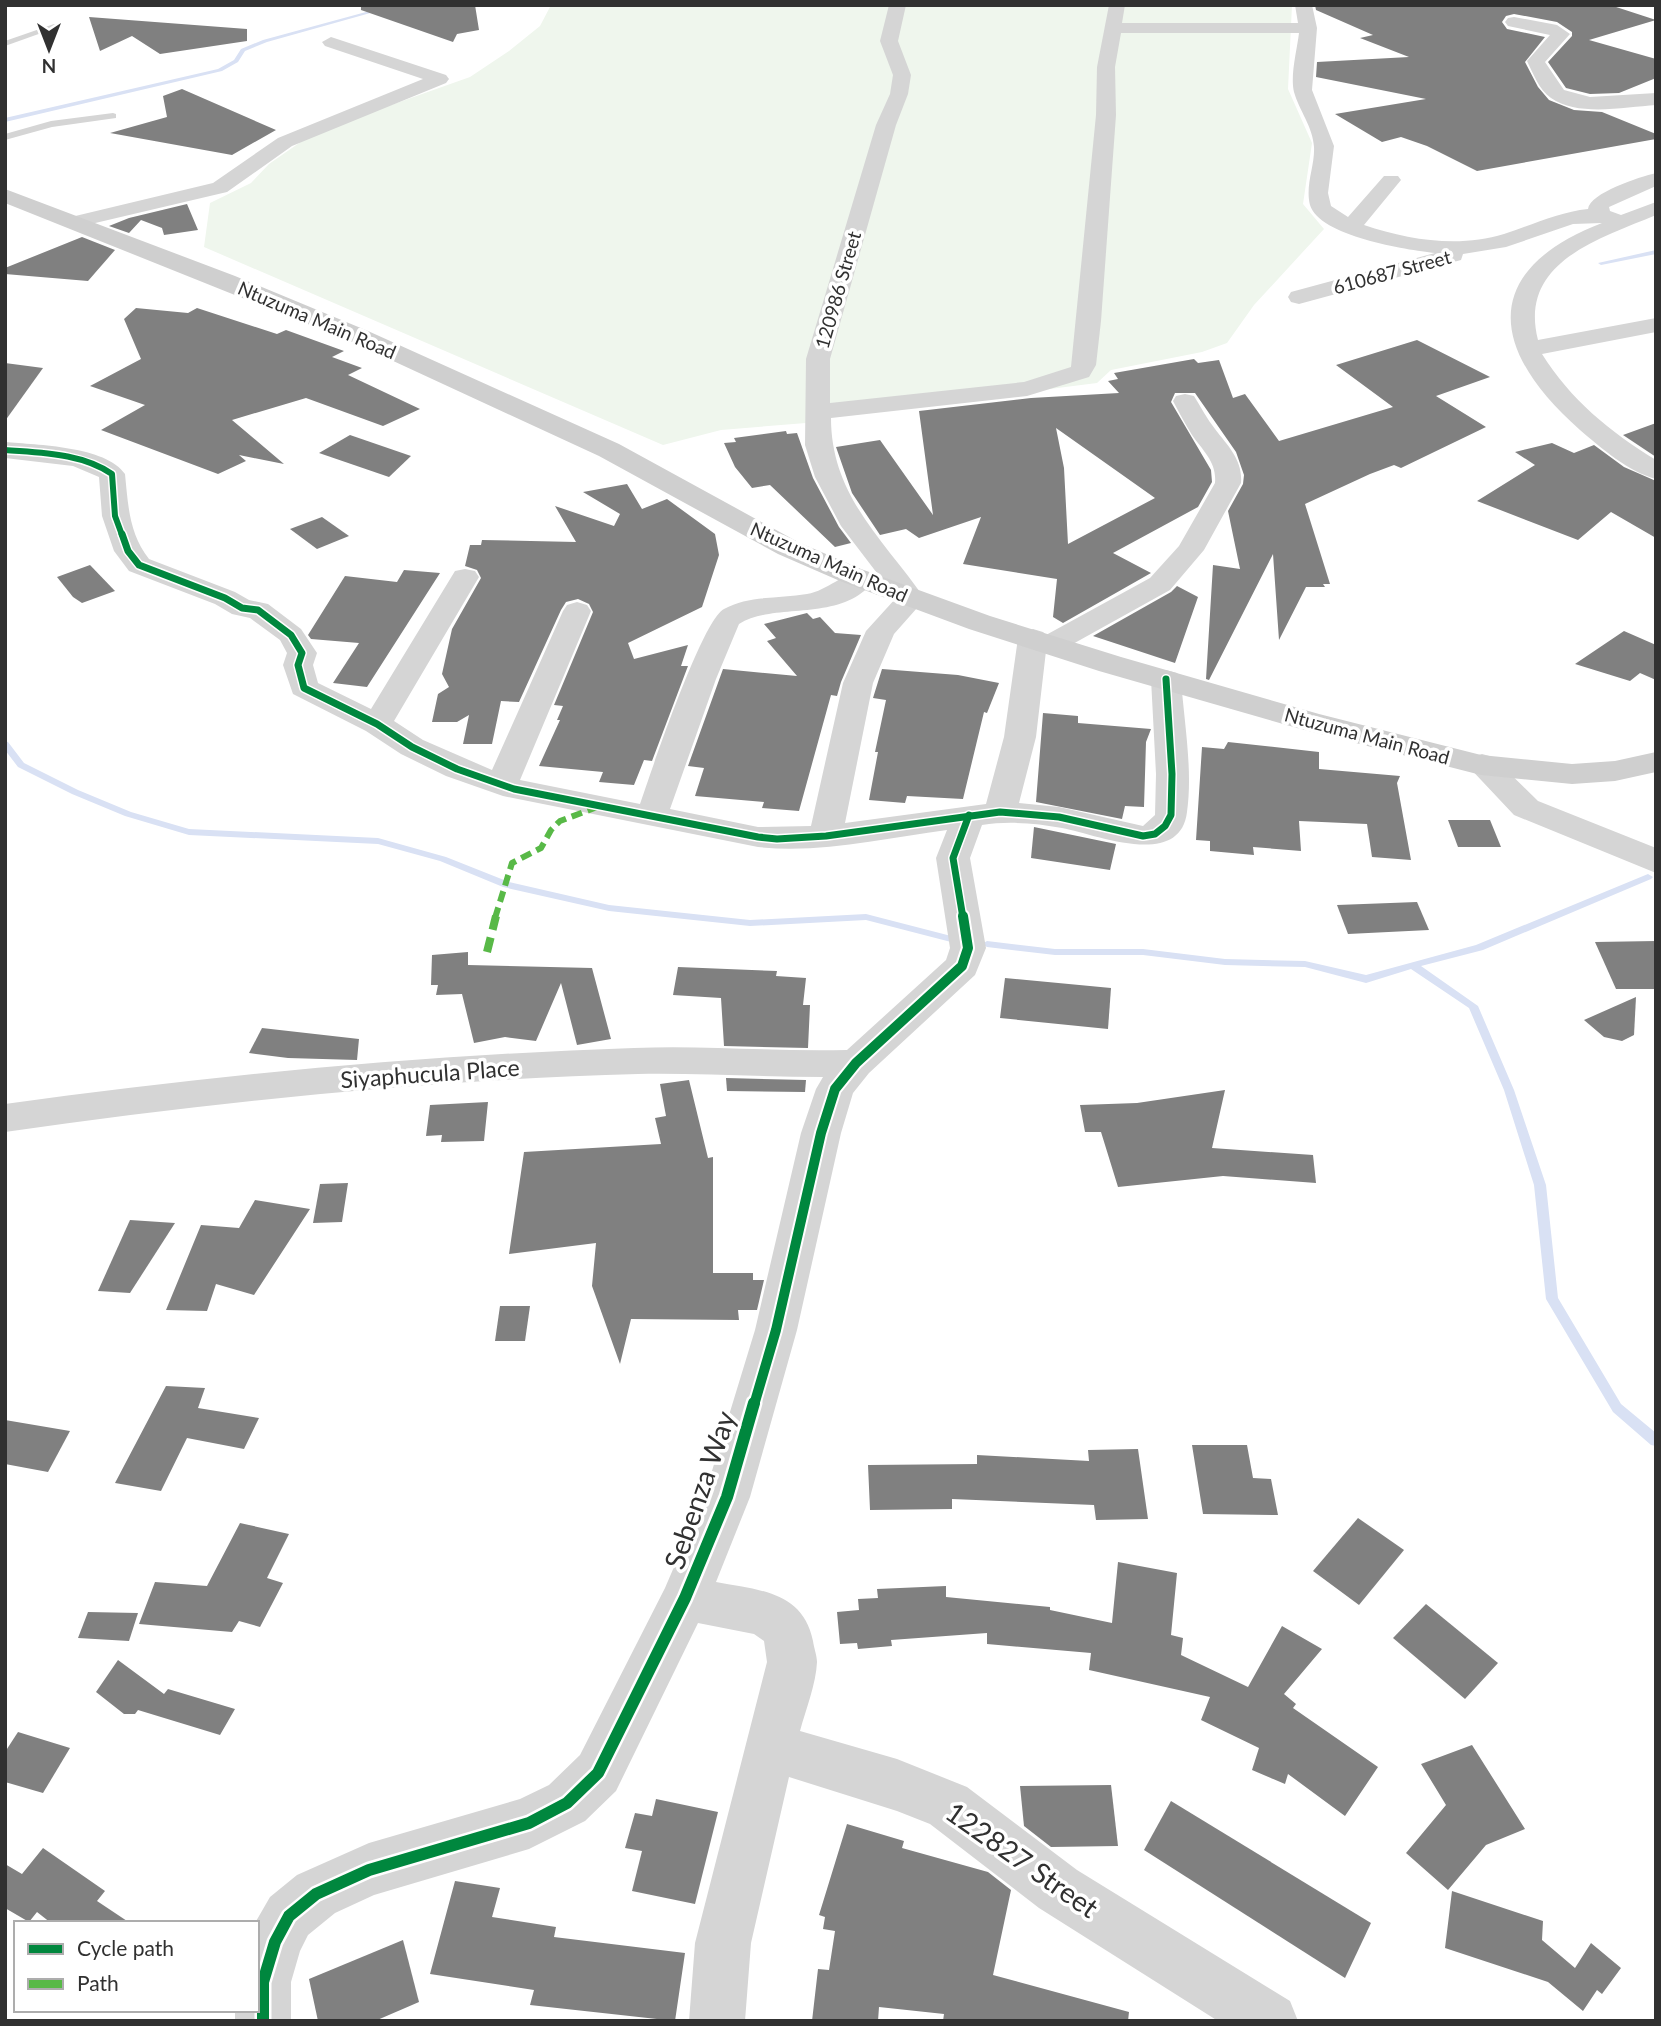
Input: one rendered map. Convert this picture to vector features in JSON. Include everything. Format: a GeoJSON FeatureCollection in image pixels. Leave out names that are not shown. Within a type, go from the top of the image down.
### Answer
{"type":"FeatureCollection","features":[{"type":"Feature","properties":{"kind":"main road","name":"Ntuzuma Main Road"},"geometry":{"type":"LineString","coordinates":[[5,195],[185,264],[356,335],[607,449],[783,546],[911,599],[1166,679],[1429,754],[1543,772],[1616,770],[1656,762]]}},
{"type":"Feature","properties":{"kind":"street","name":"120986 Street"},"geometry":{"type":"LineString","coordinates":[[898,5],[889,41],[902,75],[899,94],[886,125],[818,359],[818,445],[828,477],[855,526],[911,599]]}},
{"type":"Feature","properties":{"kind":"street"},"geometry":{"type":"LineString","coordinates":[[820,412],[1027,389],[1080,372],[1084,365],[1089,321],[1106,115],[1106,67],[1117,5]]}},
{"type":"Feature","properties":{"kind":"street"},"geometry":{"type":"LineString","coordinates":[[1303,5],[1308,27],[1303,90],[1324,146],[1318,193],[1321,208],[1330,217],[1372,236],[1405,243],[1484,246]]}},
{"type":"Feature","properties":{"kind":"street"},"geometry":{"type":"LineString","coordinates":[[1514,22],[1550,29],[1561,34],[1536,61],[1560,96],[1588,101],[1656,99]]}},
{"type":"Feature","properties":{"kind":"street"},"geometry":{"type":"LineString","coordinates":[[1114,28],[1308,27]]}},
{"type":"Feature","properties":{"kind":"street"},"geometry":{"type":"LineString","coordinates":[[74,222],[220,188],[267,153],[295,137],[440,79],[331,43]]}},
{"type":"Feature","properties":{"kind":"street"},"geometry":{"type":"LineString","coordinates":[[1611,219],[1598,206],[1606,199],[1656,179]]}},
{"type":"Feature","properties":{"kind":"street"},"geometry":{"type":"LineString","coordinates":[[1351,227],[1391,180]]}},
{"type":"Feature","properties":{"kind":"street"},"geometry":{"type":"LineString","coordinates":[[1656,208],[1611,219],[1594,233],[1562,250],[1532,282],[1521,318],[1522,333],[1528,349],[1547,381],[1577,415],[1604,437],[1656,471]]}},
{"type":"Feature","properties":{"kind":"street","name":"610687 Street"},"geometry":{"type":"LineString","coordinates":[[1299,297],[1396,272],[1579,216],[1611,219]]}},
{"type":"Feature","properties":{"kind":"street"},"geometry":{"type":"LineString","coordinates":[[1528,349],[1656,325]]}},
{"type":"Feature","properties":{"kind":"street"},"geometry":{"type":"LineString","coordinates":[[1043,641],[1160,584],[1191,550],[1228,484],[1229,473],[1219,449],[1204,433],[1185,401]]}},
{"type":"Feature","properties":{"kind":"street"},"geometry":{"type":"LineString","coordinates":[[5,450],[97,464],[112,474],[115,516],[128,551],[139,565],[225,598],[242,608],[258,610],[268,615],[291,635],[302,653],[299,665],[304,688],[377,724],[434,758],[502,785],[651,817],[768,838],[826,836],[984,814],[1059,817],[1129,834],[1155,834],[1165,826],[1171,815],[1172,774],[1166,679]]}},
{"type":"Feature","properties":{"kind":"street"},"geometry":{"type":"LineString","coordinates":[[377,724],[465,578]]}},
{"type":"Feature","properties":{"kind":"street"},"geometry":{"type":"LineString","coordinates":[[651,817],[701,679],[727,619],[754,608],[826,599],[861,579]]}},
{"type":"Feature","properties":{"kind":"street"},"geometry":{"type":"LineString","coordinates":[[826,836],[858,684],[881,631],[911,599]]}},
{"type":"Feature","properties":{"kind":"street"},"geometry":{"type":"LineString","coordinates":[[502,785],[577,611]]}},
{"type":"Feature","properties":{"kind":"street","name":"Sebenza Way"},"geometry":{"type":"LineString","coordinates":[[263,2021],[263,1982],[275,1942],[289,1916],[316,1894],[369,1870],[529,1823],[567,1804],[598,1773],[685,1598],[727,1497],[772,1343],[821,1133],[835,1089],[856,1063],[962,966],[968,948],[953,858],[984,814],[1020,737],[1043,641]]}},
{"type":"Feature","properties":{"kind":"street"},"geometry":{"type":"LineString","coordinates":[[1482,764],[1525,808],[1633,849],[1656,862]]}},
{"type":"Feature","properties":{"kind":"street","name":"Siyaphucula Place"},"geometry":{"type":"LineString","coordinates":[[5,1118],[296,1082],[635,1061],[811,1065],[856,1063]]}},
{"type":"Feature","properties":{"kind":"street"},"geometry":{"type":"LineString","coordinates":[[685,1598],[766,1614],[786,1629],[792,1662],[723,1942],[717,2021]]}},
{"type":"Feature","properties":{"kind":"street","name":"122827 Street"},"geometry":{"type":"LineString","coordinates":[[771,1747],[897,1785],[948,1805],[1058,1889],[1270,2021]]}},
{"type":"Feature","properties":{"kind":"lane"},"geometry":{"type":"LineString","coordinates":[[5,44],[57,26]]}},
{"type":"Feature","properties":{"kind":"lane"},"geometry":{"type":"LineString","coordinates":[[5,137],[51,124],[113,116]]}},
{"type":"Feature","properties":{"kind":"shaded area"},"geometry":{"type":"Polygon","coordinates":[[[551,5],[1292,5],[1288,89],[1312,143],[1303,204],[1324,229],[1254,305],[1227,343],[1202,352],[1111,370],[1097,383],[843,415],[806,423],[721,430],[663,445],[204,247],[210,203],[251,183],[269,164],[315,132],[470,77],[540,26],[551,5]]]}},
{"type":"Feature","properties":{"kind":"building"},"geometry":{"type":"Polygon","coordinates":[[[361,5],[475,5],[479,30],[457,34],[453,42],[361,10],[361,5]]]}},
{"type":"Feature","properties":{"kind":"building"},"geometry":{"type":"Polygon","coordinates":[[[1315,5],[1610,5],[1656,20],[1589,40],[1656,59],[1656,78],[1619,93],[1590,94],[1566,88],[1548,62],[1572,36],[1572,32],[1557,22],[1514,14],[1506,16],[1502,22],[1507,29],[1545,37],[1525,62],[1538,87],[1549,100],[1574,110],[1602,112],[1656,134],[1656,139],[1477,171],[1427,146],[1401,137],[1382,142],[1335,114],[1426,99],[1316,77],[1317,62],[1409,57],[1360,38],[1373,35],[1316,10],[1315,5]]]}},
{"type":"Feature","properties":{"kind":"building"},"geometry":{"type":"Polygon","coordinates":[[[89,17],[247,29],[247,41],[160,54],[132,36],[100,51],[89,17]]]}},
{"type":"Feature","properties":{"kind":"building"},"geometry":{"type":"Polygon","coordinates":[[[182,89],[276,130],[232,155],[110,133],[167,117],[163,96],[182,89]]]}},
{"type":"Feature","properties":{"kind":"building"},"geometry":{"type":"Polygon","coordinates":[[[187,204],[198,230],[164,235],[162,228],[141,220],[129,233],[109,226],[129,218],[187,204]]]}},
{"type":"Feature","properties":{"kind":"building"},"geometry":{"type":"Polygon","coordinates":[[[82,237],[115,250],[88,281],[5,274],[5,268],[82,237]]]}},
{"type":"Feature","properties":{"kind":"building"},"geometry":{"type":"Polygon","coordinates":[[[136,308],[188,313],[197,308],[277,334],[286,330],[344,351],[332,357],[362,368],[348,375],[420,409],[383,426],[306,398],[232,420],[284,464],[239,455],[246,461],[218,474],[101,430],[145,405],[90,386],[141,359],[124,319],[136,308]]]}},
{"type":"Feature","properties":{"kind":"building"},"geometry":{"type":"Polygon","coordinates":[[[1417,340],[1490,377],[1436,396],[1486,427],[1401,468],[1394,465],[1370,474],[1305,504],[1330,584],[1323,584],[1325,587],[1306,587],[1279,640],[1273,554],[1209,680],[1206,679],[1213,565],[1240,569],[1228,511],[1243,484],[1244,475],[1236,452],[1195,393],[1175,393],[1171,402],[1211,470],[1212,482],[1198,507],[1113,553],[1151,573],[1063,623],[1053,617],[1057,579],[963,564],[981,517],[919,538],[906,529],[880,535],[852,493],[836,447],[880,440],[933,515],[919,411],[1031,398],[1119,393],[1108,381],[1118,379],[1114,373],[1194,359],[1198,363],[1219,360],[1233,398],[1245,394],[1279,441],[1393,407],[1336,365],[1417,340]],[[1056,428],[1064,468],[1068,544],[1155,498],[1056,428]]]}},
{"type":"Feature","properties":{"kind":"building"},"geometry":{"type":"Polygon","coordinates":[[[5,363],[43,368],[5,421],[5,363]]]}},
{"type":"Feature","properties":{"kind":"building"},"geometry":{"type":"Polygon","coordinates":[[[1656,423],[1656,457],[1623,435],[1656,423]]]}},
{"type":"Feature","properties":{"kind":"building"},"geometry":{"type":"Polygon","coordinates":[[[786,431],[787,434],[797,433],[813,478],[839,527],[851,543],[835,547],[770,485],[752,488],[735,467],[724,443],[736,442],[734,438],[786,431]]]}},
{"type":"Feature","properties":{"kind":"building"},"geometry":{"type":"Polygon","coordinates":[[[350,435],[411,456],[389,477],[319,453],[350,435]]]}},
{"type":"Feature","properties":{"kind":"building"},"geometry":{"type":"Polygon","coordinates":[[[1552,443],[1574,453],[1594,445],[1624,467],[1656,481],[1656,538],[1611,512],[1578,540],[1477,501],[1535,465],[1515,452],[1552,443]]]}},
{"type":"Feature","properties":{"kind":"building"},"geometry":{"type":"Polygon","coordinates":[[[627,484],[642,509],[667,499],[715,534],[719,555],[702,607],[628,643],[634,659],[688,645],[681,666],[688,666],[652,761],[644,760],[634,785],[599,782],[603,772],[539,766],[560,720],[557,720],[563,706],[554,705],[593,612],[589,604],[578,599],[566,602],[561,610],[519,702],[501,701],[492,744],[463,744],[469,715],[457,722],[432,722],[438,694],[449,687],[442,674],[452,629],[481,578],[477,570],[465,566],[470,545],[481,545],[482,540],[576,542],[555,506],[614,526],[620,514],[583,492],[627,484]]]}},
{"type":"Feature","properties":{"kind":"building"},"geometry":{"type":"Polygon","coordinates":[[[322,517],[349,536],[317,549],[290,529],[322,517]]]}},
{"type":"Feature","properties":{"kind":"building"},"geometry":{"type":"Polygon","coordinates":[[[90,565],[115,591],[82,603],[73,597],[57,577],[90,565]]]}},
{"type":"Feature","properties":{"kind":"building"},"geometry":{"type":"Polygon","coordinates":[[[404,570],[440,573],[367,687],[333,683],[359,643],[311,639],[308,635],[345,576],[397,582],[404,570]]]}},
{"type":"Feature","properties":{"kind":"building"},"geometry":{"type":"Polygon","coordinates":[[[1177,586],[1198,597],[1175,663],[1093,636],[1171,592],[1177,586]]]}},
{"type":"Feature","properties":{"kind":"building"},"geometry":{"type":"Polygon","coordinates":[[[807,613],[813,619],[820,617],[835,633],[861,635],[837,696],[831,695],[799,811],[762,808],[764,802],[695,796],[704,768],[688,766],[723,669],[797,676],[767,641],[776,638],[764,624],[807,613]]]}},
{"type":"Feature","properties":{"kind":"building"},"geometry":{"type":"Polygon","coordinates":[[[1624,631],[1656,645],[1656,680],[1640,673],[1630,681],[1575,664],[1624,631]]]}},
{"type":"Feature","properties":{"kind":"building"},"geometry":{"type":"Polygon","coordinates":[[[882,669],[958,675],[999,683],[987,713],[984,712],[963,799],[907,796],[905,803],[869,800],[878,752],[875,752],[886,700],[873,698],[882,669]]]}},
{"type":"Feature","properties":{"kind":"building"},"geometry":{"type":"Polygon","coordinates":[[[1043,713],[1078,716],[1078,723],[1151,729],[1146,742],[1144,807],[1125,806],[1122,819],[1036,802],[1043,713]]]}},
{"type":"Feature","properties":{"kind":"building"},"geometry":{"type":"Polygon","coordinates":[[[1228,742],[1319,752],[1319,769],[1400,776],[1397,783],[1411,860],[1372,857],[1367,824],[1299,821],[1301,851],[1253,847],[1254,855],[1210,851],[1210,841],[1196,840],[1202,747],[1224,749],[1228,742]]]}},
{"type":"Feature","properties":{"kind":"building"},"geometry":{"type":"Polygon","coordinates":[[[1448,820],[1490,820],[1501,847],[1458,847],[1448,820]]]}},
{"type":"Feature","properties":{"kind":"building"},"geometry":{"type":"Polygon","coordinates":[[[1034,827],[1116,844],[1110,870],[1031,858],[1034,827]]]}},
{"type":"Feature","properties":{"kind":"building"},"geometry":{"type":"Polygon","coordinates":[[[1417,902],[1429,930],[1348,934],[1337,905],[1417,902]]]}},
{"type":"Feature","properties":{"kind":"building"},"geometry":{"type":"Polygon","coordinates":[[[1656,941],[1656,989],[1616,989],[1595,942],[1656,941]]]}},
{"type":"Feature","properties":{"kind":"building"},"geometry":{"type":"Polygon","coordinates":[[[468,952],[468,965],[592,968],[611,1039],[577,1045],[561,983],[536,1041],[505,1037],[474,1043],[462,994],[436,995],[438,985],[431,985],[432,955],[468,952]]]}},
{"type":"Feature","properties":{"kind":"building"},"geometry":{"type":"Polygon","coordinates":[[[678,967],[777,971],[776,976],[806,978],[803,1005],[810,1005],[808,1048],[724,1046],[721,998],[673,995],[678,967]]]}},
{"type":"Feature","properties":{"kind":"building"},"geometry":{"type":"Polygon","coordinates":[[[1005,978],[1111,988],[1108,1029],[1000,1018],[1005,978]]]}},
{"type":"Feature","properties":{"kind":"building"},"geometry":{"type":"Polygon","coordinates":[[[1636,997],[1634,1035],[1622,1041],[1604,1037],[1584,1020],[1636,997]]]}},
{"type":"Feature","properties":{"kind":"building"},"geometry":{"type":"Polygon","coordinates":[[[262,1028],[359,1039],[357,1060],[288,1058],[249,1053],[262,1028]]]}},
{"type":"Feature","properties":{"kind":"building"},"geometry":{"type":"Polygon","coordinates":[[[726,1078],[806,1080],[805,1092],[727,1091],[726,1078]]]}},
{"type":"Feature","properties":{"kind":"building"},"geometry":{"type":"Polygon","coordinates":[[[689,1080],[708,1158],[713,1157],[713,1273],[753,1273],[753,1280],[764,1280],[757,1310],[738,1310],[739,1320],[631,1319],[620,1364],[592,1286],[596,1243],[509,1254],[524,1152],[661,1144],[655,1118],[666,1116],[660,1084],[689,1080]]]}},
{"type":"Feature","properties":{"kind":"building"},"geometry":{"type":"Polygon","coordinates":[[[1225,1090],[1212,1148],[1313,1155],[1316,1183],[1223,1176],[1118,1187],[1101,1132],[1085,1132],[1080,1105],[1137,1103],[1225,1090]]]}},
{"type":"Feature","properties":{"kind":"building"},"geometry":{"type":"Polygon","coordinates":[[[488,1102],[484,1141],[441,1142],[442,1135],[426,1136],[430,1105],[488,1102]]]}},
{"type":"Feature","properties":{"kind":"building"},"geometry":{"type":"Polygon","coordinates":[[[348,1183],[342,1222],[313,1223],[320,1184],[348,1183]]]}},
{"type":"Feature","properties":{"kind":"building"},"geometry":{"type":"Polygon","coordinates":[[[255,1200],[310,1209],[254,1295],[216,1284],[207,1311],[166,1310],[201,1225],[239,1228],[255,1200]]]}},
{"type":"Feature","properties":{"kind":"building"},"geometry":{"type":"Polygon","coordinates":[[[130,1220],[175,1223],[130,1293],[98,1291],[130,1220]]]}},
{"type":"Feature","properties":{"kind":"building"},"geometry":{"type":"Polygon","coordinates":[[[500,1306],[530,1306],[525,1341],[495,1341],[500,1306]]]}},
{"type":"Feature","properties":{"kind":"building"},"geometry":{"type":"Polygon","coordinates":[[[166,1386],[205,1388],[198,1408],[259,1418],[244,1449],[187,1438],[161,1491],[115,1483],[166,1386]]]}},
{"type":"Feature","properties":{"kind":"building"},"geometry":{"type":"Polygon","coordinates":[[[5,1420],[70,1431],[48,1472],[5,1464],[5,1420]]]}},
{"type":"Feature","properties":{"kind":"building"},"geometry":{"type":"Polygon","coordinates":[[[1192,1445],[1247,1445],[1253,1478],[1271,1479],[1278,1515],[1203,1514],[1192,1445]]]}},
{"type":"Feature","properties":{"kind":"building"},"geometry":{"type":"Polygon","coordinates":[[[1138,1449],[1148,1519],[1096,1520],[1094,1505],[952,1499],[952,1509],[870,1510],[868,1465],[977,1464],[977,1455],[1089,1461],[1088,1450],[1138,1449]]]}},
{"type":"Feature","properties":{"kind":"building"},"geometry":{"type":"Polygon","coordinates":[[[1358,1518],[1404,1550],[1359,1605],[1313,1571],[1358,1518]]]}},
{"type":"Feature","properties":{"kind":"building"},"geometry":{"type":"Polygon","coordinates":[[[240,1523],[289,1534],[267,1578],[283,1583],[260,1627],[239,1621],[232,1632],[139,1624],[155,1582],[207,1586],[240,1523]]]}},
{"type":"Feature","properties":{"kind":"building"},"geometry":{"type":"Polygon","coordinates":[[[1118,1562],[1177,1573],[1171,1635],[1183,1638],[1181,1655],[1248,1687],[1282,1626],[1322,1649],[1284,1694],[1296,1704],[1293,1708],[1378,1767],[1345,1816],[1288,1774],[1285,1784],[1252,1770],[1259,1748],[1201,1720],[1210,1697],[1089,1670],[1091,1653],[987,1644],[987,1633],[891,1640],[892,1646],[858,1649],[857,1643],[840,1644],[837,1612],[859,1610],[858,1599],[878,1598],[877,1589],[946,1586],[946,1597],[1050,1607],[1050,1610],[1112,1623],[1118,1562]]]}},
{"type":"Feature","properties":{"kind":"building"},"geometry":{"type":"Polygon","coordinates":[[[1426,1604],[1498,1663],[1465,1699],[1393,1638],[1426,1604]]]}},
{"type":"Feature","properties":{"kind":"building"},"geometry":{"type":"Polygon","coordinates":[[[88,1612],[138,1613],[129,1641],[78,1638],[88,1612]]]}},
{"type":"Feature","properties":{"kind":"building"},"geometry":{"type":"Polygon","coordinates":[[[118,1660],[164,1694],[168,1689],[235,1709],[220,1735],[138,1710],[135,1714],[124,1714],[96,1692],[118,1660]]]}},
{"type":"Feature","properties":{"kind":"building"},"geometry":{"type":"Polygon","coordinates":[[[18,1732],[70,1748],[43,1793],[5,1782],[5,1752],[18,1732]]]}},
{"type":"Feature","properties":{"kind":"building"},"geometry":{"type":"Polygon","coordinates":[[[1472,1745],[1525,1829],[1486,1845],[1448,1890],[1406,1853],[1446,1805],[1421,1764],[1472,1745]]]}},
{"type":"Feature","properties":{"kind":"building"},"geometry":{"type":"Polygon","coordinates":[[[1111,1785],[1118,1846],[1051,1847],[1024,1826],[1020,1786],[1111,1785]]]}},
{"type":"Feature","properties":{"kind":"building"},"geometry":{"type":"Polygon","coordinates":[[[656,1799],[718,1812],[695,1904],[632,1891],[642,1851],[625,1848],[635,1813],[652,1816],[656,1799]]]}},
{"type":"Feature","properties":{"kind":"building"},"geometry":{"type":"Polygon","coordinates":[[[1171,1801],[1371,1923],[1345,1978],[1144,1850],[1171,1801]]]}},
{"type":"Feature","properties":{"kind":"building"},"geometry":{"type":"Polygon","coordinates":[[[847,1824],[904,1841],[902,1848],[988,1872],[1011,1890],[993,1975],[1129,2012],[1128,2021],[943,2021],[944,2014],[879,2007],[878,2021],[812,2021],[818,1969],[829,1970],[835,1931],[823,1929],[825,1917],[819,1915],[847,1824]]]}},
{"type":"Feature","properties":{"kind":"building"},"geometry":{"type":"Polygon","coordinates":[[[43,1848],[105,1891],[97,1901],[127,1921],[48,1921],[37,1912],[27,1921],[5,1908],[5,1864],[22,1874],[43,1848]]]}},
{"type":"Feature","properties":{"kind":"building"},"geometry":{"type":"Polygon","coordinates":[[[455,1881],[500,1888],[492,1917],[556,1927],[554,1937],[685,1953],[675,2021],[530,2005],[534,1990],[430,1974],[455,1881]]]}},
{"type":"Feature","properties":{"kind":"building"},"geometry":{"type":"Polygon","coordinates":[[[1452,1891],[1543,1921],[1542,1940],[1575,1968],[1591,1943],[1621,1968],[1602,1994],[1597,1990],[1583,2011],[1548,1982],[1445,1948],[1452,1891]]]}},
{"type":"Feature","properties":{"kind":"building"},"geometry":{"type":"Polygon","coordinates":[[[403,1940],[419,2002],[375,2021],[318,2021],[309,1979],[403,1940]]]}},
{"type":"Feature","properties":{"kind":"waterway"},"geometry":{"type":"LineString","coordinates":[[5,120],[220,70],[236,61],[243,50],[265,41],[379,10]]}},
{"type":"Feature","properties":{"kind":"waterway"},"geometry":{"type":"LineString","coordinates":[[1601,263],[1656,252]]}},
{"type":"Feature","properties":{"kind":"waterway"},"geometry":{"type":"LineString","coordinates":[[5,744],[21,765],[75,792],[128,814],[189,832],[378,841],[443,859],[506,885],[609,908],[750,923],[866,917],[951,939]]}},
{"type":"Feature","properties":{"kind":"waterway"},"geometry":{"type":"LineString","coordinates":[[1412,965],[1479,948],[1648,877]]}},
{"type":"Feature","properties":{"kind":"waterway"},"geometry":{"type":"LineString","coordinates":[[987,944],[1055,952],[1143,952],[1225,962],[1305,964],[1366,979],[1412,965]]}},
{"type":"Feature","properties":{"kind":"waterway"},"geometry":{"type":"LineString","coordinates":[[1412,965],[1473,1006],[1509,1090],[1540,1185],[1552,1299],[1617,1408],[1656,1441]]}},
{"type":"Feature","properties":{"kind":"marked path"},"geometry":{"type":"LineString","coordinates":[[487,952],[512,863],[541,848],[551,830],[560,821],[597,807]]}},
{"type":"Feature","properties":{"kind":"cycle path"},"geometry":{"type":"LineString","coordinates":[[5,450],[76,458],[102,467],[112,474],[115,516],[128,551],[139,565],[225,598],[242,608],[258,610],[291,635],[302,653],[298,665],[304,688],[377,724],[412,747],[457,769],[514,789],[777,839],[826,836],[1000,812],[1059,817],[1143,836],[1155,834],[1165,826],[1171,815],[1172,774],[1166,679]]}},
{"type":"Feature","properties":{"kind":"cycle path"},"geometry":{"type":"LineString","coordinates":[[263,2021],[263,1982],[275,1942],[289,1916],[316,1894],[369,1870],[529,1823],[567,1803],[598,1773],[685,1598],[727,1497],[776,1330],[821,1133],[835,1089],[856,1063],[962,966],[968,948],[953,858],[969,815]]}}]}
